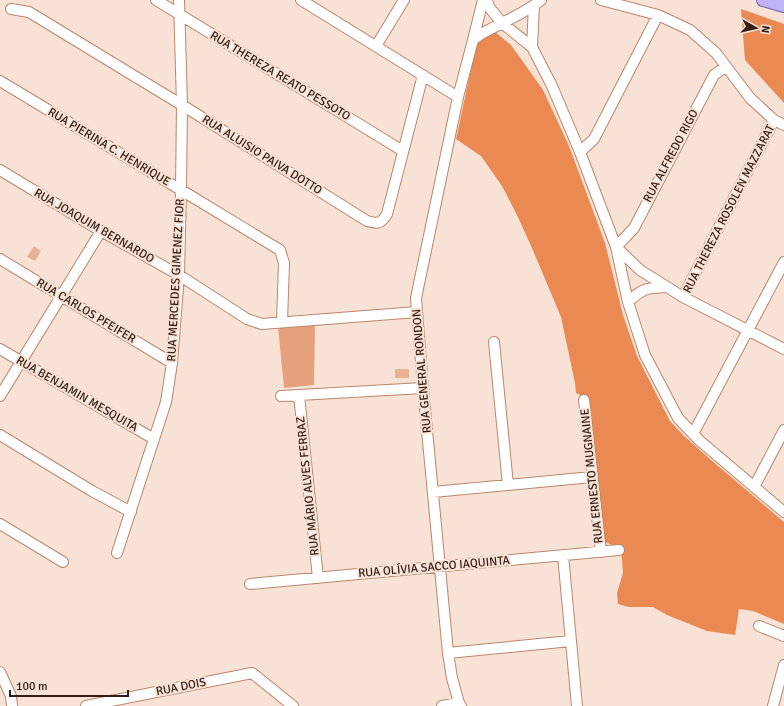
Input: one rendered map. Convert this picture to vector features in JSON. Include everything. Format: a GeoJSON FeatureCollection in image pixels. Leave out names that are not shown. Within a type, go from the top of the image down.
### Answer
{"type":"FeatureCollection","features":[{"type":"Feature","properties":{"kind":"main road"},"geometry":{"type":"LineString","coordinates":[[763,0],[784,6]]}},
{"type":"Feature","properties":{"kind":"street","name":"RUA THEREZA REATO PESSOTO"},"geometry":{"type":"LineString","coordinates":[[156,0],[403,151]]}},
{"type":"Feature","properties":{"kind":"street","name":"RUA MERCEDES GIMENEZ FIOR"},"geometry":{"type":"LineString","coordinates":[[117,553],[166,402],[172,363],[179,275],[181,190],[182,105],[179,0]]}},
{"type":"Feature","properties":{"kind":"street"},"geometry":{"type":"LineString","coordinates":[[301,0],[458,97]]}},
{"type":"Feature","properties":{"kind":"street"},"geometry":{"type":"LineString","coordinates":[[376,46],[404,0]]}},
{"type":"Feature","properties":{"kind":"street","name":"RUA GENERAL RONDON"},"geometry":{"type":"LineString","coordinates":[[460,705],[452,678],[448,653],[416,298],[458,97],[483,0]]}},
{"type":"Feature","properties":{"kind":"street"},"geometry":{"type":"LineString","coordinates":[[487,0],[489,7],[502,23],[532,47],[552,86],[580,152],[616,247],[628,302],[645,355],[678,418],[700,441],[784,512]]}},
{"type":"Feature","properties":{"kind":"street"},"geometry":{"type":"LineString","coordinates":[[601,0],[658,15],[690,30],[716,53],[750,98],[774,120],[784,125]]}},
{"type":"Feature","properties":{"kind":"street"},"geometry":{"type":"LineString","coordinates":[[473,40],[537,3]]}},
{"type":"Feature","properties":{"kind":"street"},"geometry":{"type":"LineString","coordinates":[[532,47],[537,3]]}},
{"type":"Feature","properties":{"kind":"street","name":"RUA ALUISIO PAIVA DOTTO"},"geometry":{"type":"LineString","coordinates":[[11,9],[29,12],[367,220],[376,223],[383,220],[387,214],[423,75]]}},
{"type":"Feature","properties":{"kind":"street"},"geometry":{"type":"LineString","coordinates":[[580,152],[594,139],[658,15]]}},
{"type":"Feature","properties":{"kind":"street","name":"RUA ALFREDO RIGO"},"geometry":{"type":"LineString","coordinates":[[616,247],[634,228],[714,74],[726,66]]}},
{"type":"Feature","properties":{"kind":"street","name":"RUA PIERINA C. HENRIQUE"},"geometry":{"type":"LineString","coordinates":[[0,81],[280,250],[284,263],[282,322]]}},
{"type":"Feature","properties":{"kind":"street","name":"RUA THEREZA ROSOLEN MAZZARAT"},"geometry":{"type":"LineString","coordinates":[[683,297],[774,120]]}},
{"type":"Feature","properties":{"kind":"street","name":"RUA JOAQUIM BERNARDO"},"geometry":{"type":"LineString","coordinates":[[0,170],[101,231],[179,275],[247,319],[262,324],[417,312]]}},
{"type":"Feature","properties":{"kind":"street"},"geometry":{"type":"LineString","coordinates":[[0,396],[101,231]]}},
{"type":"Feature","properties":{"kind":"street"},"geometry":{"type":"LineString","coordinates":[[616,247],[640,270],[683,297],[784,349]]}},
{"type":"Feature","properties":{"kind":"street","name":"RUA CARLOS PFEIFER"},"geometry":{"type":"LineString","coordinates":[[0,259],[172,363]]}},
{"type":"Feature","properties":{"kind":"street"},"geometry":{"type":"LineString","coordinates":[[693,434],[784,262]]}},
{"type":"Feature","properties":{"kind":"street"},"geometry":{"type":"LineString","coordinates":[[628,302],[639,292],[651,288],[667,287]]}},
{"type":"Feature","properties":{"kind":"street"},"geometry":{"type":"LineString","coordinates":[[494,342],[508,485]]}},
{"type":"Feature","properties":{"kind":"street","name":"RUA BENJAMIN MESQUITA"},"geometry":{"type":"LineString","coordinates":[[0,349],[154,439]]}},
{"type":"Feature","properties":{"kind":"street"},"geometry":{"type":"LineString","coordinates":[[281,396],[423,388]]}},
{"type":"Feature","properties":{"kind":"street","name":"RUA MÁRIO ALVES FERRAZ"},"geometry":{"type":"LineString","coordinates":[[299,395],[318,578]]}},
{"type":"Feature","properties":{"kind":"street","name":"RUA ERNESTO MUGNAINE"},"geometry":{"type":"LineString","coordinates":[[584,400],[601,552]]}},
{"type":"Feature","properties":{"kind":"street"},"geometry":{"type":"LineString","coordinates":[[754,487],[784,430]]}},
{"type":"Feature","properties":{"kind":"street"},"geometry":{"type":"LineString","coordinates":[[0,435],[92,491],[131,512]]}},
{"type":"Feature","properties":{"kind":"street"},"geometry":{"type":"LineString","coordinates":[[433,492],[592,477]]}},
{"type":"Feature","properties":{"kind":"street"},"geometry":{"type":"LineString","coordinates":[[0,524],[63,562]]}},
{"type":"Feature","properties":{"kind":"street","name":"RUA OLÍVIA SACCO IAQUINTA"},"geometry":{"type":"LineString","coordinates":[[250,584],[619,550]]}},
{"type":"Feature","properties":{"kind":"street"},"geometry":{"type":"LineString","coordinates":[[563,555],[577,706]]}},
{"type":"Feature","properties":{"kind":"street"},"geometry":{"type":"LineString","coordinates":[[759,626],[770,629],[784,636]]}},
{"type":"Feature","properties":{"kind":"street"},"geometry":{"type":"LineString","coordinates":[[448,653],[571,641]]}},
{"type":"Feature","properties":{"kind":"street"},"geometry":{"type":"LineString","coordinates":[[774,706],[784,665]]}},
{"type":"Feature","properties":{"kind":"street"},"geometry":{"type":"LineString","coordinates":[[0,672],[11,696],[12,706]]}},
{"type":"Feature","properties":{"kind":"street","name":"RUA DOIS"},"geometry":{"type":"LineString","coordinates":[[86,706],[252,673],[293,706]]}},
{"type":"Feature","properties":{"kind":"street"},"geometry":{"type":"LineString","coordinates":[[442,706],[460,705]]}},
{"type":"Feature","properties":{"kind":"shaded area"},"geometry":{"type":"Polygon","coordinates":[[[741,9],[784,24],[784,103],[745,60],[741,9]]]}},
{"type":"Feature","properties":{"kind":"shaded area"},"geometry":{"type":"Polygon","coordinates":[[[495,32],[511,45],[543,90],[569,146],[605,243],[623,315],[637,356],[670,421],[684,436],[711,460],[784,522],[784,624],[753,611],[739,609],[735,635],[707,631],[667,615],[653,607],[628,607],[618,604],[617,593],[623,573],[621,546],[614,546],[605,542],[603,535],[589,400],[576,393],[561,317],[532,248],[502,186],[481,156],[456,139],[476,46],[480,34],[495,32]]]}},
{"type":"Feature","properties":{"kind":"shaded area"},"geometry":{"type":"Polygon","coordinates":[[[315,324],[314,385],[284,388],[278,327],[315,324]]]}},
{"type":"Feature","properties":{"kind":"building"},"geometry":{"type":"Polygon","coordinates":[[[34,246],[41,251],[35,261],[27,257],[34,246]]]}},
{"type":"Feature","properties":{"kind":"building"},"geometry":{"type":"Polygon","coordinates":[[[395,369],[409,369],[409,378],[395,378],[395,369]]]}}]}
